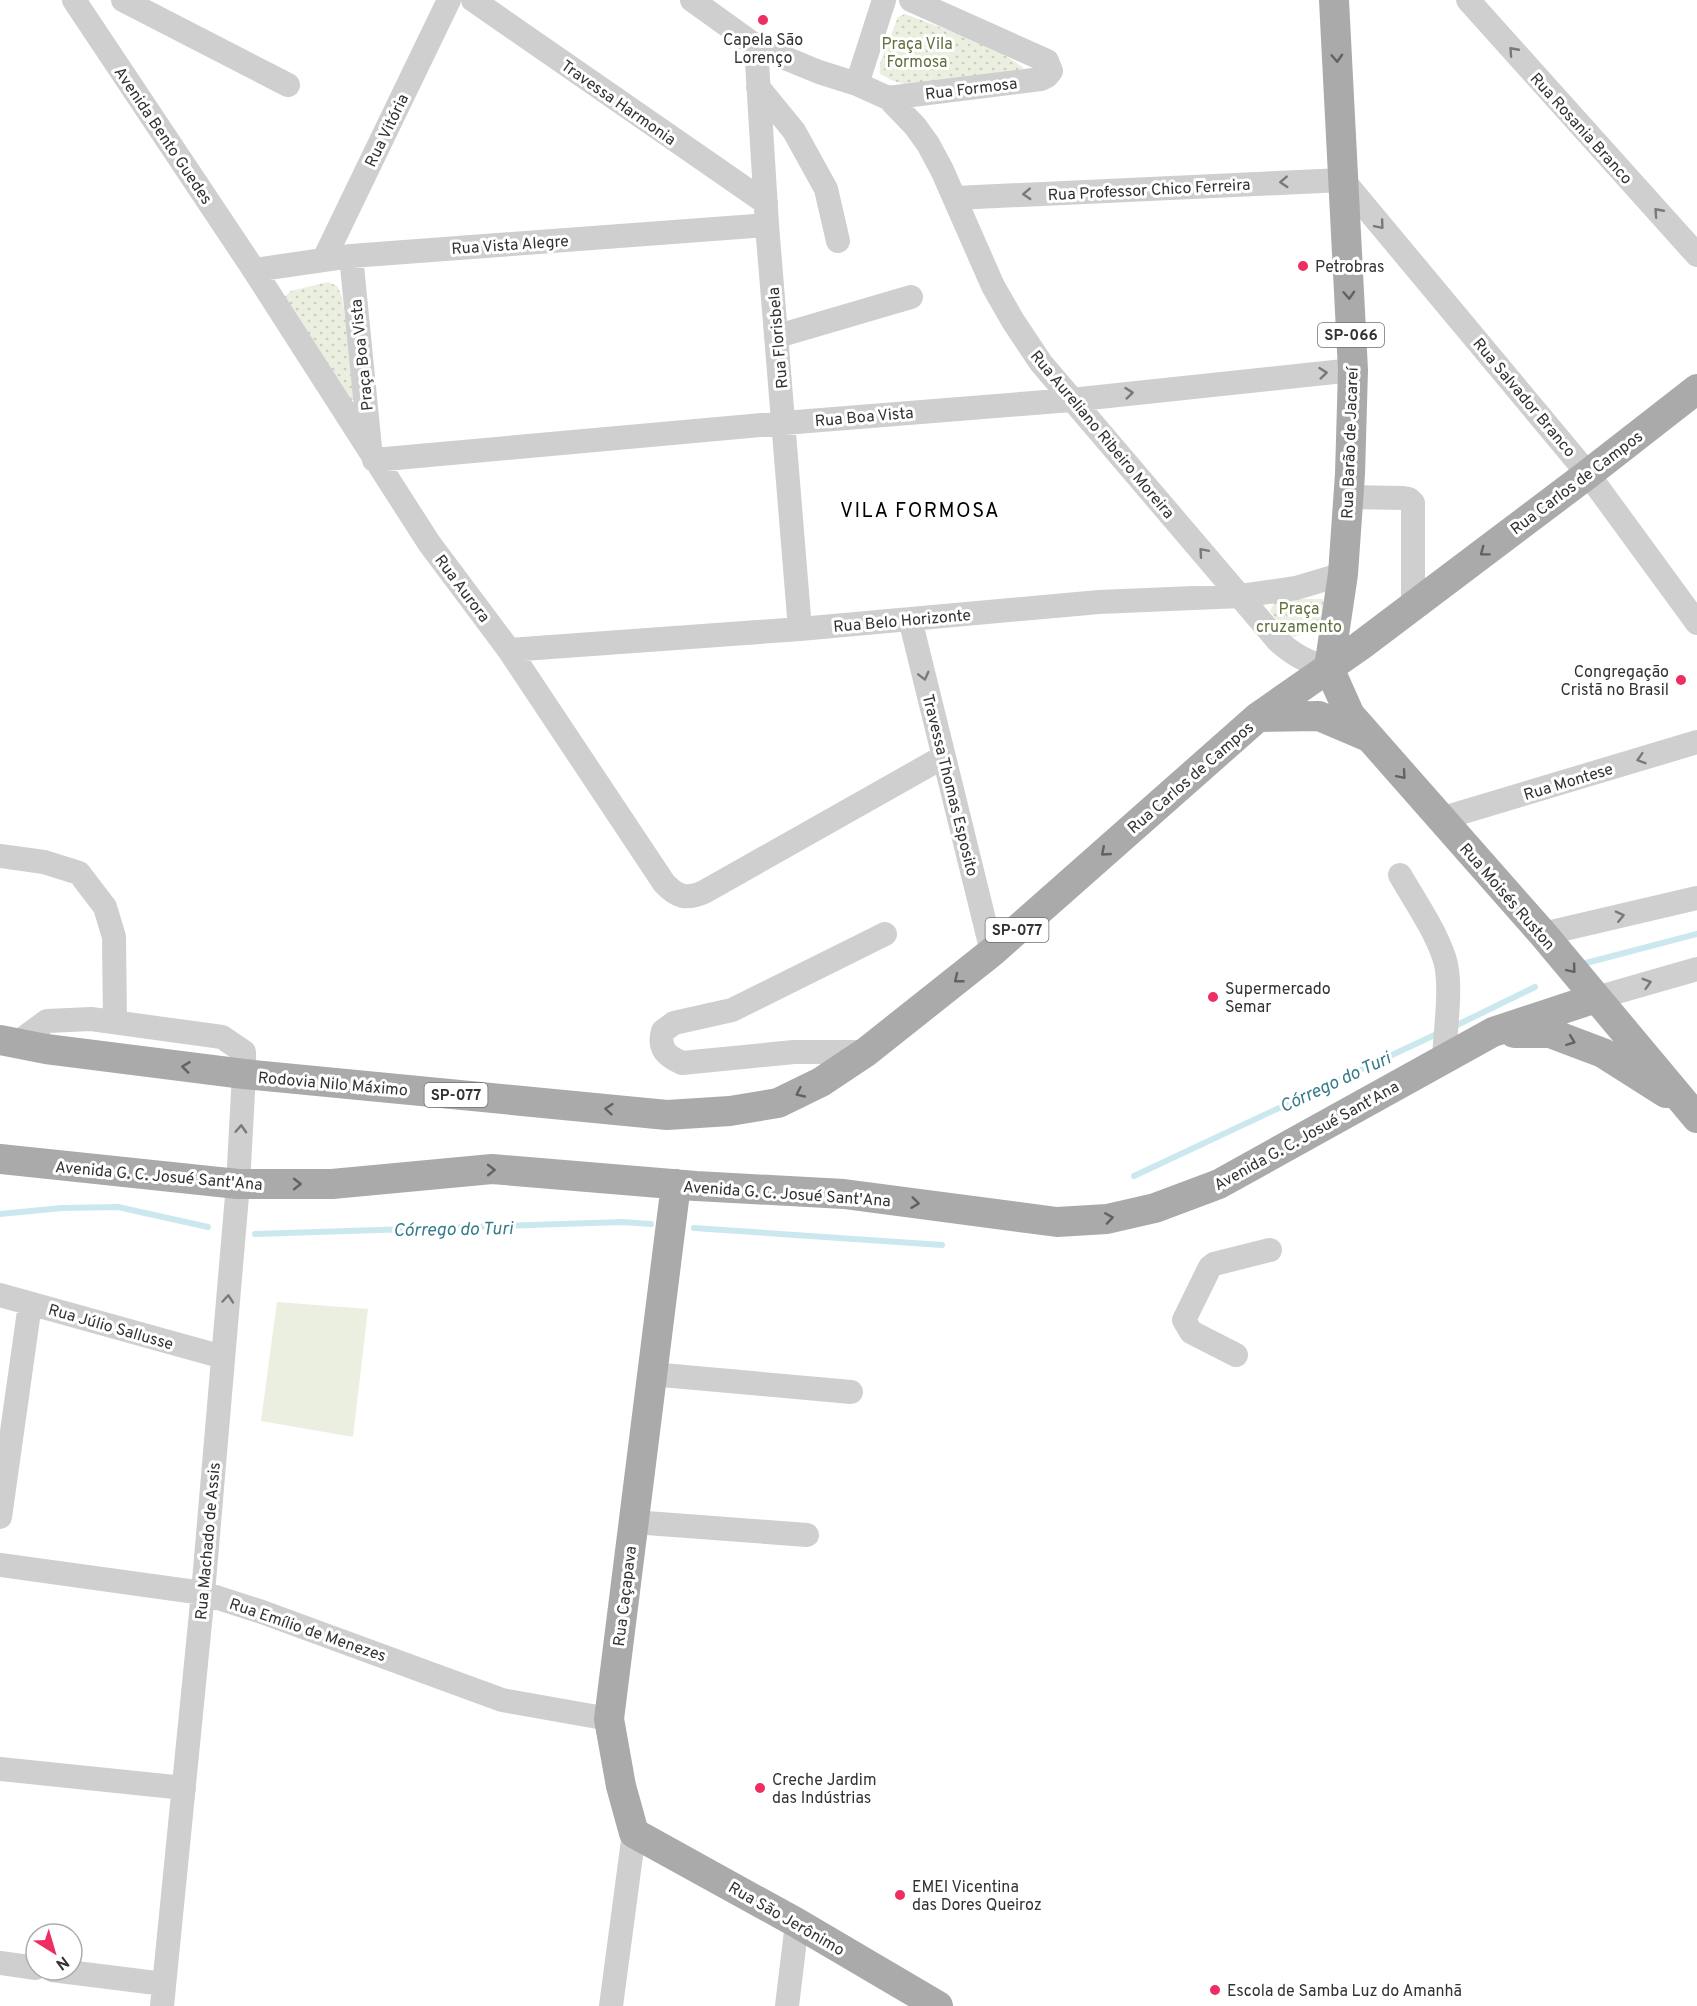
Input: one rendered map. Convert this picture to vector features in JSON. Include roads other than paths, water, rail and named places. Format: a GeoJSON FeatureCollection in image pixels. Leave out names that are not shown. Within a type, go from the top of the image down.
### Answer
{"type":"FeatureCollection","features":[{"type":"Feature","properties":{"kind":"main road","name":"Rua Barão de Jacareí"},"geometry":{"type":"LineString","coordinates":[[1329,668],[1343,574],[1353,370],[1334,0]]}},
{"type":"Feature","properties":{"kind":"main road","name":"Rua Carlos de Campos"},"geometry":{"type":"LineString","coordinates":[[667,1115],[730,1111],[778,1103],[821,1082],[866,1052],[993,952],[1258,717],[1329,668],[1588,474],[1697,388]]}},
{"type":"Feature","properties":{"kind":"main road","name":"Rua Moisés Ruston"},"geometry":{"type":"LineString","coordinates":[[1329,668],[1350,715],[1543,934],[1690,1109]]}},
{"type":"Feature","properties":{"kind":"main road"},"geometry":{"type":"LineString","coordinates":[[1258,717],[1319,716],[1369,737]]}},
{"type":"Feature","properties":{"kind":"main road","name":"Avenida G. C. Josué Sant'Ana"},"geometry":{"type":"LineString","coordinates":[[0,1159],[238,1184],[332,1184],[492,1169],[676,1184],[844,1194],[1057,1222],[1107,1219],[1155,1208],[1219,1184],[1445,1046],[1596,998]]}},
{"type":"Feature","properties":{"kind":"main road"},"geometry":{"type":"LineString","coordinates":[[1493,1032],[1550,1033],[1603,1053],[1690,1109]]}},
{"type":"Feature","properties":{"kind":"main road","name":"Rodovia Nilo Máximo"},"geometry":{"type":"LineString","coordinates":[[8,1041],[46,1049],[244,1074],[667,1115]]}},
{"type":"Feature","properties":{"kind":"main road","name":"Rua Caçapava"},"geometry":{"type":"LineString","coordinates":[[634,1833],[621,1786],[609,1719],[676,1184]]}},
{"type":"Feature","properties":{"kind":"main road","name":"Rua São Jerônimo"},"geometry":{"type":"LineString","coordinates":[[634,1833],[797,1923],[938,2006]]}},
{"type":"Feature","properties":{"kind":"street","name":"Avenida Bento Guedes"},"geometry":{"type":"LineString","coordinates":[[74,0],[254,270]]}},
{"type":"Feature","properties":{"kind":"street"},"geometry":{"type":"LineString","coordinates":[[123,0],[288,85]]}},
{"type":"Feature","properties":{"kind":"street","name":"Rua Vitória"},"geometry":{"type":"LineString","coordinates":[[324,259],[449,0]]}},
{"type":"Feature","properties":{"kind":"street","name":"Travessa Harmonia"},"geometry":{"type":"LineString","coordinates":[[473,0],[741,188],[767,214]]}},
{"type":"Feature","properties":{"kind":"street","name":"Rua Aureliano Ribeiro Moreira"},"geometry":{"type":"LineString","coordinates":[[692,0],[756,45],[888,98],[915,126],[928,144],[955,198],[993,286],[1041,363],[1278,641],[1292,654],[1329,668]]}},
{"type":"Feature","properties":{"kind":"street"},"geometry":{"type":"LineString","coordinates":[[857,84],[884,0]]}},
{"type":"Feature","properties":{"kind":"street","name":"Rua Formosa"},"geometry":{"type":"LineString","coordinates":[[888,98],[1041,79],[1051,72],[1047,61],[911,0]]}},
{"type":"Feature","properties":{"kind":"street","name":"Rua Rosania Branco"},"geometry":{"type":"LineString","coordinates":[[1468,0],[1697,255]]}},
{"type":"Feature","properties":{"kind":"street","name":"Rua Florisbela"},"geometry":{"type":"LineString","coordinates":[[756,45],[800,629]]}},
{"type":"Feature","properties":{"kind":"street"},"geometry":{"type":"LineString","coordinates":[[758,87],[794,131],[826,189],[838,241]]}},
{"type":"Feature","properties":{"kind":"street","name":"Rua Professor Chico Ferreira"},"geometry":{"type":"LineString","coordinates":[[955,198],[1343,180]]}},
{"type":"Feature","properties":{"kind":"street","name":"Rua Salvador Branco"},"geometry":{"type":"LineString","coordinates":[[1343,180],[1588,474],[1697,623]]}},
{"type":"Feature","properties":{"kind":"street","name":"Rua Vista Alegre"},"geometry":{"type":"LineString","coordinates":[[254,270],[351,256],[767,214]]}},
{"type":"Feature","properties":{"kind":"street","name":"Praça Boa Vista"},"geometry":{"type":"LineString","coordinates":[[351,256],[372,456]]}},
{"type":"Feature","properties":{"kind":"street","name":"Rua Aurora"},"geometry":{"type":"LineString","coordinates":[[254,270],[429,543],[509,650],[672,892],[682,897],[693,897],[704,892],[944,757]]}},
{"type":"Feature","properties":{"kind":"street"},"geometry":{"type":"LineString","coordinates":[[778,336],[911,297]]}},
{"type":"Feature","properties":{"kind":"street","name":"Rua Boa Vista"},"geometry":{"type":"LineString","coordinates":[[372,456],[1071,400],[1353,370]]}},
{"type":"Feature","properties":{"kind":"street"},"geometry":{"type":"LineString","coordinates":[[1348,497],[1403,498],[1413,503],[1413,605]]}},
{"type":"Feature","properties":{"kind":"street","name":"Rua Belo Horizonte"},"geometry":{"type":"LineString","coordinates":[[509,650],[800,629],[1099,602],[1241,596],[1296,588],[1343,574]]}},
{"type":"Feature","properties":{"kind":"street","name":"Travessa Thomas Esposito"},"geometry":{"type":"LineString","coordinates":[[910,619],[993,952]]}},
{"type":"Feature","properties":{"kind":"street","name":"Rua Montese"},"geometry":{"type":"LineString","coordinates":[[1440,819],[1697,742]]}},
{"type":"Feature","properties":{"kind":"street"},"geometry":{"type":"LineString","coordinates":[[0,856],[44,862],[80,873],[105,907],[114,937],[115,1022],[91,1019],[47,1021],[8,1041]]}},
{"type":"Feature","properties":{"kind":"street"},"geometry":{"type":"LineString","coordinates":[[1400,875],[1445,958],[1448,986],[1445,1046]]}},
{"type":"Feature","properties":{"kind":"street"},"geometry":{"type":"LineString","coordinates":[[1543,934],[1697,898]]}},
{"type":"Feature","properties":{"kind":"street"},"geometry":{"type":"LineString","coordinates":[[866,1052],[794,1052],[682,1063],[671,1059],[662,1049],[660,1040],[663,1031],[674,1023],[732,1010],[885,934]]}},
{"type":"Feature","properties":{"kind":"street"},"geometry":{"type":"LineString","coordinates":[[1596,998],[1697,969]]}},
{"type":"Feature","properties":{"kind":"street","name":"Rua Machado de Assis"},"geometry":{"type":"LineString","coordinates":[[115,1022],[222,1037],[244,1052],[238,1184],[203,1593],[163,1995]]}},
{"type":"Feature","properties":{"kind":"street"},"geometry":{"type":"LineString","coordinates":[[1236,1355],[1191,1332],[1184,1320],[1210,1267],[1270,1250]]}},
{"type":"Feature","properties":{"kind":"street","name":"Rua Júlio Sallusse"},"geometry":{"type":"LineString","coordinates":[[0,1295],[223,1357]]}},
{"type":"Feature","properties":{"kind":"street"},"geometry":{"type":"LineString","coordinates":[[0,1517],[30,1304]]}},
{"type":"Feature","properties":{"kind":"street"},"geometry":{"type":"LineString","coordinates":[[651,1374],[851,1392]]}},
{"type":"Feature","properties":{"kind":"street"},"geometry":{"type":"LineString","coordinates":[[633,1522],[807,1535]]}},
{"type":"Feature","properties":{"kind":"street","name":"Rua Emílio de Menezes"},"geometry":{"type":"LineString","coordinates":[[0,1565],[203,1593],[262,1611],[502,1700],[609,1719]]}},
{"type":"Feature","properties":{"kind":"street"},"geometry":{"type":"LineString","coordinates":[[0,1769],[184,1788]]}},
{"type":"Feature","properties":{"kind":"street","name":"Rua Caçapava"},"geometry":{"type":"LineString","coordinates":[[611,2006],[634,1833]]}},
{"type":"Feature","properties":{"kind":"street"},"geometry":{"type":"LineString","coordinates":[[787,2006],[797,1923]]}},
{"type":"Feature","properties":{"kind":"street"},"geometry":{"type":"LineString","coordinates":[[0,1963],[24,1966]]}},
{"type":"Feature","properties":{"kind":"street"},"geometry":{"type":"LineString","coordinates":[[84,1977],[163,1995]]}},
{"type":"Feature","properties":{"kind":"waterway","name":"Córrego do Turi"},"geometry":{"type":"LineString","coordinates":[[1586,963],[1697,934]]}},
{"type":"Feature","properties":{"kind":"waterway","name":"Córrego do Turi"},"geometry":{"type":"LineString","coordinates":[[1453,1027],[1535,987]]}},
{"type":"Feature","properties":{"kind":"waterway","name":"Córrego do Turi"},"geometry":{"type":"LineString","coordinates":[[1134,1176],[1441,1032]]}},
{"type":"Feature","properties":{"kind":"waterway","name":"Córrego do Turi"},"geometry":{"type":"LineString","coordinates":[[0,1214],[62,1208],[118,1207],[208,1227]]}},
{"type":"Feature","properties":{"kind":"waterway","name":"Córrego do Turi"},"geometry":{"type":"LineString","coordinates":[[255,1234],[622,1222],[651,1224]]}},
{"type":"Feature","properties":{"kind":"waterway","name":"Córrego do Turi"},"geometry":{"type":"LineString","coordinates":[[694,1228],[942,1245]]}},
{"type":"Feature","properties":{"kind":"place","name":"Capela São Lorenço"},"geometry":{"type":"Point","coordinates":[763,20]}},
{"type":"Feature","properties":{"kind":"place","name":"Petrobras"},"geometry":{"type":"Point","coordinates":[1303,266]}},
{"type":"Feature","properties":{"kind":"place","name":"Congregação Cristã no Brasil"},"geometry":{"type":"Point","coordinates":[1681,680]}},
{"type":"Feature","properties":{"kind":"place","name":"Supermercado Semar"},"geometry":{"type":"Point","coordinates":[1213,997]}},
{"type":"Feature","properties":{"kind":"place","name":"Creche Jardim das Indústrias"},"geometry":{"type":"Point","coordinates":[760,1788]}},
{"type":"Feature","properties":{"kind":"place","name":"EMEI Vicentina das Dores Queiroz"},"geometry":{"type":"Point","coordinates":[900,1895]}},
{"type":"Feature","properties":{"kind":"place","name":"Escola de Samba Luz do Amanhã"},"geometry":{"type":"Point","coordinates":[1215,1990]}},
{"type":"Feature","properties":{"kind":"district","name":"VILA FORMOSA"},"geometry":{"type":"Point","coordinates":[920,510]}},
{"type":"Feature","properties":{"kind":"park label","name":"Praça Vila Formosa"},"geometry":{"type":"Point","coordinates":[917,52]}},
{"type":"Feature","properties":{"kind":"park label","name":"Praça cruzamento"},"geometry":{"type":"Point","coordinates":[1299,617]}}]}
